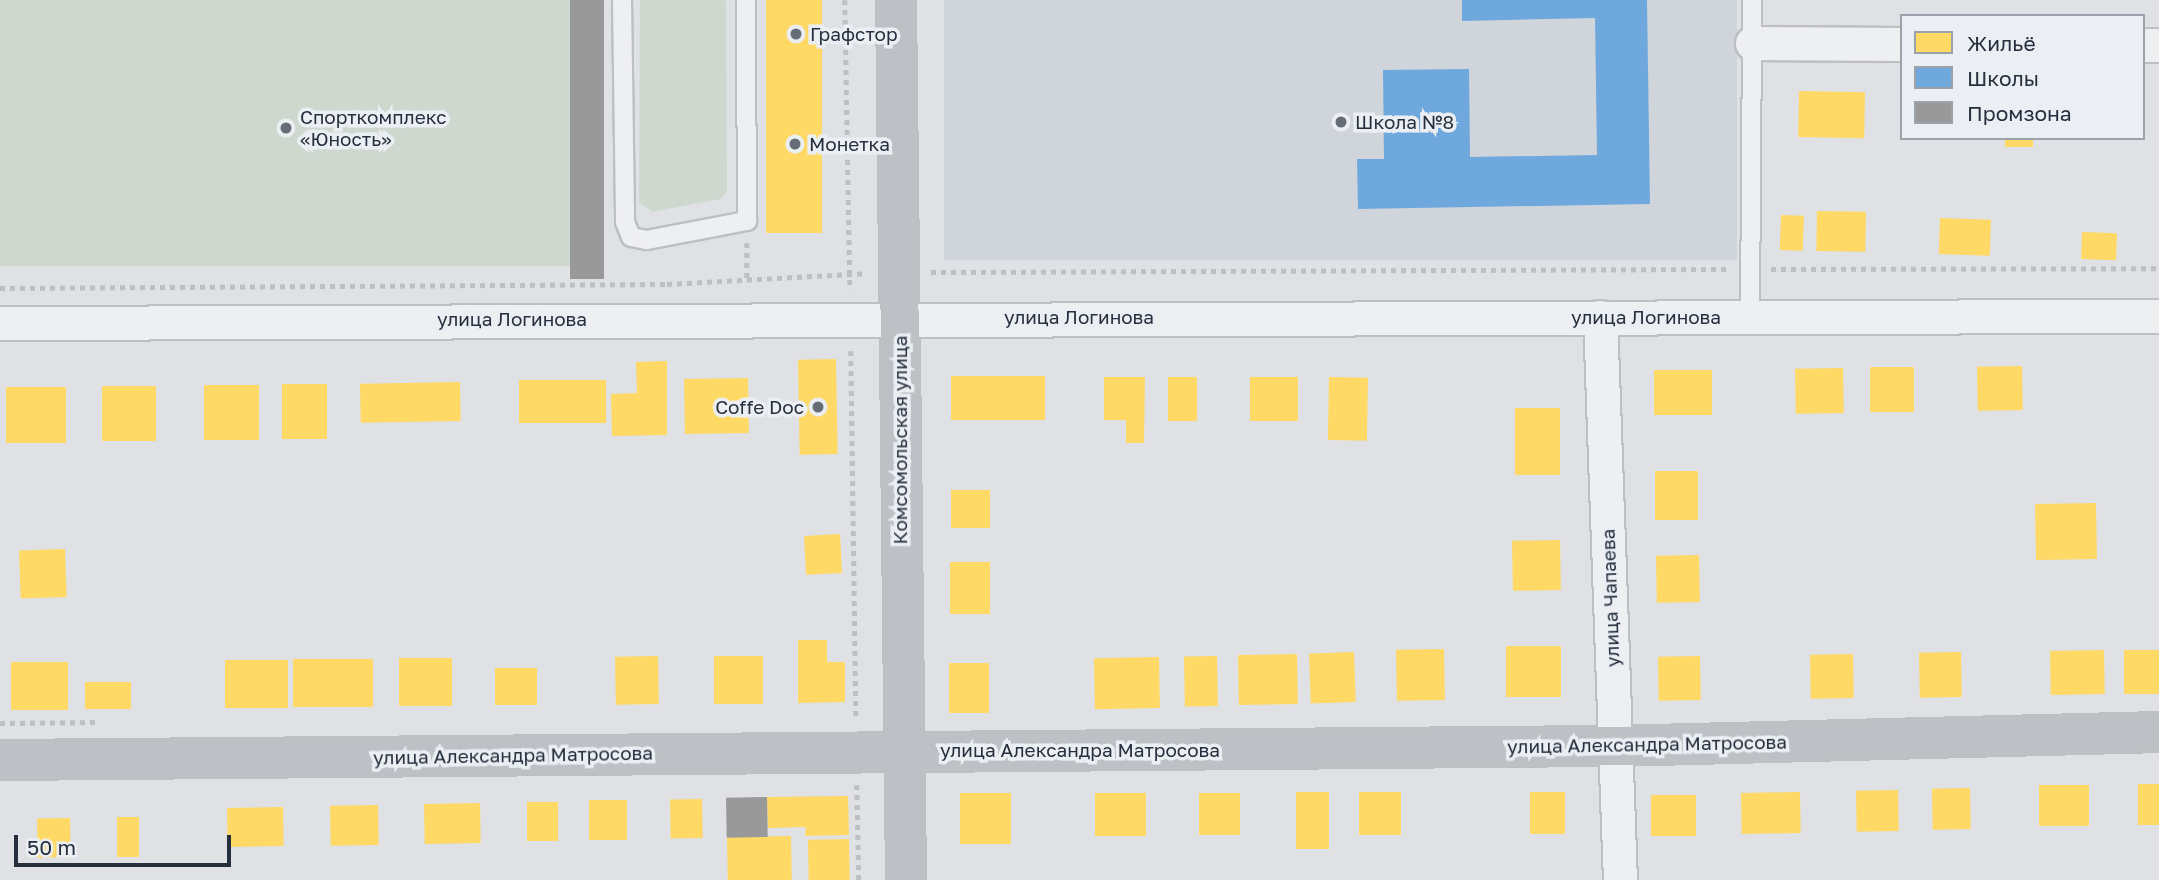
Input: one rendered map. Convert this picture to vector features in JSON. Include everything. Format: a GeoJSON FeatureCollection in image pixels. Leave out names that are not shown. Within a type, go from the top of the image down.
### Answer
{"type":"FeatureCollection","features":[{"type":"Feature","properties":{"kind":"street","name":"Комсомольская улица"},"geometry":{"type":"LineString","coordinates":[[897,0],[905,880]]}},
{"type":"Feature","properties":{"kind":"street"},"geometry":{"type":"LineString","coordinates":[[1752,43],[1900,44]]}},
{"type":"Feature","properties":{"kind":"street","name":"улица Логинова"},"geometry":{"type":"LineString","coordinates":[[0,323],[850,317],[2159,316]]}},
{"type":"Feature","properties":{"kind":"street","name":"улица Чапаева"},"geometry":{"type":"LineString","coordinates":[[1600,317],[1620,880]]}},
{"type":"Feature","properties":{"kind":"street","name":"улица Александра Матросова"},"geometry":{"type":"LineString","coordinates":[[0,760],[1615,746],[2159,732]]}},
{"type":"Feature","properties":{"kind":"lane"},"geometry":{"type":"LineString","coordinates":[[622,0],[625,222],[631,237],[647,240],[747,221],[746,0]]}},
{"type":"Feature","properties":{"kind":"lane"},"geometry":{"type":"LineString","coordinates":[[1750,316],[1752,0]]}},
{"type":"Feature","properties":{"kind":"path"},"geometry":{"type":"LineString","coordinates":[[845,0],[859,880]]}},
{"type":"Feature","properties":{"kind":"path"},"geometry":{"type":"LineString","coordinates":[[747,221],[747,278]]}},
{"type":"Feature","properties":{"kind":"path"},"geometry":{"type":"LineString","coordinates":[[0,288],[747,278],[849,273],[2159,268]]}},
{"type":"Feature","properties":{"kind":"shaded area","name":"Спорткомплекс «Юность»"},"geometry":{"type":"Polygon","coordinates":[[[0,0],[570,0],[570,266],[0,266],[0,0]]]}},
{"type":"Feature","properties":{"kind":"shaded area"},"geometry":{"type":"Polygon","coordinates":[[[640,0],[726,0],[727,192],[720,199],[652,212],[639,202],[640,0]]]}},
{"type":"Feature","properties":{"kind":"shaded area","name":"Школа №8"},"geometry":{"type":"Polygon","coordinates":[[[944,0],[1737,0],[1737,260],[944,260],[944,0]]]}},
{"type":"Feature","properties":{"kind":"building: Жильё"},"geometry":{"type":"Polygon","coordinates":[[[766,0],[822,0],[822,233],[766,233],[766,0]]]}},
{"type":"Feature","properties":{"kind":"building: Жильё"},"geometry":{"type":"Polygon","coordinates":[[[1799,91],[1865,92],[1864,138],[1798,137],[1799,91]]]}},
{"type":"Feature","properties":{"kind":"building: Жильё"},"geometry":{"type":"Polygon","coordinates":[[[2005,140],[2033,140],[2033,147],[2005,147],[2005,140]]]}},
{"type":"Feature","properties":{"kind":"building: Жильё"},"geometry":{"type":"Polygon","coordinates":[[[1817,211],[1866,212],[1865,252],[1816,251],[1817,211]]]}},
{"type":"Feature","properties":{"kind":"building: Жильё"},"geometry":{"type":"Polygon","coordinates":[[[1781,215],[1804,216],[1803,251],[1780,250],[1781,215]]]}},
{"type":"Feature","properties":{"kind":"building: Жильё"},"geometry":{"type":"Polygon","coordinates":[[[1940,218],[1991,220],[1990,256],[1939,254],[1940,218]]]}},
{"type":"Feature","properties":{"kind":"building: Жильё"},"geometry":{"type":"Polygon","coordinates":[[[2082,232],[2117,233],[2116,260],[2081,259],[2082,232]]]}},
{"type":"Feature","properties":{"kind":"building: Жильё"},"geometry":{"type":"Polygon","coordinates":[[[836,359],[838,454],[800,455],[798,360],[836,359]]]}},
{"type":"Feature","properties":{"kind":"building: Жильё"},"geometry":{"type":"Polygon","coordinates":[[[667,361],[667,435],[612,436],[611,394],[637,393],[636,362],[667,361]]]}},
{"type":"Feature","properties":{"kind":"building: Жильё"},"geometry":{"type":"Polygon","coordinates":[[[2022,366],[2023,410],[1978,411],[1977,367],[2022,366]]]}},
{"type":"Feature","properties":{"kind":"building: Жильё"},"geometry":{"type":"Polygon","coordinates":[[[1870,367],[1914,367],[1914,412],[1870,412],[1870,367]]]}},
{"type":"Feature","properties":{"kind":"building: Жильё"},"geometry":{"type":"Polygon","coordinates":[[[1843,368],[1844,413],[1796,414],[1795,369],[1843,368]]]}},
{"type":"Feature","properties":{"kind":"building: Жильё"},"geometry":{"type":"Polygon","coordinates":[[[1654,370],[1712,370],[1712,415],[1654,415],[1654,370]]]}},
{"type":"Feature","properties":{"kind":"building: Жильё"},"geometry":{"type":"Polygon","coordinates":[[[951,376],[1045,376],[1045,420],[951,420],[951,376]]]}},
{"type":"Feature","properties":{"kind":"building: Жильё"},"geometry":{"type":"Polygon","coordinates":[[[1104,377],[1145,377],[1144,443],[1126,443],[1126,420],[1104,420],[1104,377]]]}},
{"type":"Feature","properties":{"kind":"building: Жильё"},"geometry":{"type":"Polygon","coordinates":[[[1168,377],[1197,377],[1197,421],[1168,421],[1168,377]]]}},
{"type":"Feature","properties":{"kind":"building: Жильё"},"geometry":{"type":"Polygon","coordinates":[[[1250,377],[1298,377],[1298,421],[1250,421],[1250,377]]]}},
{"type":"Feature","properties":{"kind":"building: Жильё"},"geometry":{"type":"Polygon","coordinates":[[[1329,377],[1368,378],[1367,441],[1328,440],[1329,377]]]}},
{"type":"Feature","properties":{"kind":"building: Жильё"},"geometry":{"type":"Polygon","coordinates":[[[748,378],[749,433],[685,434],[684,379],[748,378]]]}},
{"type":"Feature","properties":{"kind":"building: Жильё"},"geometry":{"type":"Polygon","coordinates":[[[519,380],[606,380],[606,423],[519,423],[519,380]]]}},
{"type":"Feature","properties":{"kind":"building: Жильё"},"geometry":{"type":"Polygon","coordinates":[[[460,382],[461,421],[361,423],[360,384],[460,382]]]}},
{"type":"Feature","properties":{"kind":"building: Жильё"},"geometry":{"type":"Polygon","coordinates":[[[282,384],[327,384],[327,439],[282,439],[282,384]]]}},
{"type":"Feature","properties":{"kind":"building: Жильё"},"geometry":{"type":"Polygon","coordinates":[[[204,385],[259,385],[259,440],[204,440],[204,385]]]}},
{"type":"Feature","properties":{"kind":"building: Жильё"},"geometry":{"type":"Polygon","coordinates":[[[102,386],[156,386],[156,441],[102,441],[102,386]]]}},
{"type":"Feature","properties":{"kind":"building: Жильё"},"geometry":{"type":"Polygon","coordinates":[[[6,387],[66,387],[66,443],[6,443],[6,387]]]}},
{"type":"Feature","properties":{"kind":"building: Жильё"},"geometry":{"type":"Polygon","coordinates":[[[1515,408],[1560,408],[1560,475],[1515,475],[1515,408]]]}},
{"type":"Feature","properties":{"kind":"building: Жильё"},"geometry":{"type":"Polygon","coordinates":[[[1655,471],[1698,471],[1698,520],[1655,520],[1655,471]]]}},
{"type":"Feature","properties":{"kind":"building: Жильё"},"geometry":{"type":"Polygon","coordinates":[[[951,490],[990,490],[990,528],[951,528],[951,490]]]}},
{"type":"Feature","properties":{"kind":"building: Жильё"},"geometry":{"type":"Polygon","coordinates":[[[2096,503],[2097,559],[2036,560],[2035,504],[2096,503]]]}},
{"type":"Feature","properties":{"kind":"building: Жильё"},"geometry":{"type":"Polygon","coordinates":[[[840,534],[842,573],[806,575],[804,536],[840,534]]]}},
{"type":"Feature","properties":{"kind":"building: Жильё"},"geometry":{"type":"Polygon","coordinates":[[[1560,540],[1561,590],[1513,591],[1512,541],[1560,540]]]}},
{"type":"Feature","properties":{"kind":"building: Жильё"},"geometry":{"type":"Polygon","coordinates":[[[65,549],[67,597],[21,599],[19,551],[65,549]]]}},
{"type":"Feature","properties":{"kind":"building: Жильё"},"geometry":{"type":"Polygon","coordinates":[[[1699,555],[1700,602],[1657,603],[1656,556],[1699,555]]]}},
{"type":"Feature","properties":{"kind":"building: Жильё"},"geometry":{"type":"Polygon","coordinates":[[[950,562],[990,562],[990,614],[950,614],[950,562]]]}},
{"type":"Feature","properties":{"kind":"building: Жильё"},"geometry":{"type":"Polygon","coordinates":[[[798,640],[827,640],[827,662],[845,662],[845,702],[798,703],[798,640]]]}},
{"type":"Feature","properties":{"kind":"building: Жильё"},"geometry":{"type":"Polygon","coordinates":[[[1506,646],[1561,646],[1561,697],[1506,697],[1506,646]]]}},
{"type":"Feature","properties":{"kind":"building: Жильё"},"geometry":{"type":"Polygon","coordinates":[[[1444,649],[1445,700],[1397,701],[1396,650],[1444,649]]]}},
{"type":"Feature","properties":{"kind":"building: Жильё"},"geometry":{"type":"Polygon","coordinates":[[[2104,650],[2105,694],[2051,695],[2050,651],[2104,650]]]}},
{"type":"Feature","properties":{"kind":"building: Жильё"},"geometry":{"type":"Polygon","coordinates":[[[2124,650],[2159,650],[2159,694],[2124,694],[2124,650]]]}},
{"type":"Feature","properties":{"kind":"building: Жильё"},"geometry":{"type":"Polygon","coordinates":[[[1354,652],[1356,702],[1311,704],[1309,654],[1354,652]]]}},
{"type":"Feature","properties":{"kind":"building: Жильё"},"geometry":{"type":"Polygon","coordinates":[[[1961,652],[1962,697],[1920,698],[1919,653],[1961,652]]]}},
{"type":"Feature","properties":{"kind":"building: Жильё"},"geometry":{"type":"Polygon","coordinates":[[[1297,654],[1298,704],[1239,705],[1238,655],[1297,654]]]}},
{"type":"Feature","properties":{"kind":"building: Жильё"},"geometry":{"type":"Polygon","coordinates":[[[1853,654],[1854,698],[1811,699],[1810,655],[1853,654]]]}},
{"type":"Feature","properties":{"kind":"building: Жильё"},"geometry":{"type":"Polygon","coordinates":[[[658,656],[659,704],[616,705],[615,657],[658,656]]]}},
{"type":"Feature","properties":{"kind":"building: Жильё"},"geometry":{"type":"Polygon","coordinates":[[[714,656],[763,656],[763,704],[714,704],[714,656]]]}},
{"type":"Feature","properties":{"kind":"building: Жильё"},"geometry":{"type":"Polygon","coordinates":[[[1217,656],[1218,706],[1185,707],[1184,657],[1217,656]]]}},
{"type":"Feature","properties":{"kind":"building: Жильё"},"geometry":{"type":"Polygon","coordinates":[[[1700,656],[1701,700],[1659,701],[1658,657],[1700,656]]]}},
{"type":"Feature","properties":{"kind":"building: Жильё"},"geometry":{"type":"Polygon","coordinates":[[[1159,657],[1160,708],[1095,709],[1094,658],[1159,657]]]}},
{"type":"Feature","properties":{"kind":"building: Жильё"},"geometry":{"type":"Polygon","coordinates":[[[399,658],[452,658],[452,706],[399,706],[399,658]]]}},
{"type":"Feature","properties":{"kind":"building: Жильё"},"geometry":{"type":"Polygon","coordinates":[[[293,659],[373,659],[373,707],[293,707],[293,659]]]}},
{"type":"Feature","properties":{"kind":"building: Жильё"},"geometry":{"type":"Polygon","coordinates":[[[225,660],[288,660],[288,708],[225,708],[225,660]]]}},
{"type":"Feature","properties":{"kind":"building: Жильё"},"geometry":{"type":"Polygon","coordinates":[[[11,662],[68,662],[68,710],[11,710],[11,662]]]}},
{"type":"Feature","properties":{"kind":"building: Жильё"},"geometry":{"type":"Polygon","coordinates":[[[949,663],[989,663],[989,713],[949,713],[949,663]]]}},
{"type":"Feature","properties":{"kind":"building: Жильё"},"geometry":{"type":"Polygon","coordinates":[[[495,668],[537,668],[537,705],[495,705],[495,668]]]}},
{"type":"Feature","properties":{"kind":"building: Жильё"},"geometry":{"type":"Polygon","coordinates":[[[85,682],[131,682],[131,709],[85,709],[85,682]]]}},
{"type":"Feature","properties":{"kind":"building: Жильё"},"geometry":{"type":"Polygon","coordinates":[[[2138,784],[2159,784],[2159,825],[2138,825],[2138,784]]]}},
{"type":"Feature","properties":{"kind":"building: Жильё"},"geometry":{"type":"Polygon","coordinates":[[[2039,785],[2089,785],[2089,826],[2039,826],[2039,785]]]}},
{"type":"Feature","properties":{"kind":"building: Жильё"},"geometry":{"type":"Polygon","coordinates":[[[1970,788],[1971,829],[1933,830],[1932,789],[1970,788]]]}},
{"type":"Feature","properties":{"kind":"building: Жильё"},"geometry":{"type":"Polygon","coordinates":[[[1898,790],[1899,831],[1857,832],[1856,791],[1898,790]]]}},
{"type":"Feature","properties":{"kind":"building: Жильё"},"geometry":{"type":"Polygon","coordinates":[[[1296,792],[1329,792],[1329,849],[1296,849],[1296,792]]]}},
{"type":"Feature","properties":{"kind":"building: Жильё"},"geometry":{"type":"Polygon","coordinates":[[[1359,792],[1401,792],[1401,835],[1359,835],[1359,792]]]}},
{"type":"Feature","properties":{"kind":"building: Жильё"},"geometry":{"type":"Polygon","coordinates":[[[1530,792],[1565,792],[1565,834],[1530,834],[1530,792]]]}},
{"type":"Feature","properties":{"kind":"building: Жильё"},"geometry":{"type":"Polygon","coordinates":[[[1800,792],[1801,833],[1742,834],[1741,793],[1800,792]]]}},
{"type":"Feature","properties":{"kind":"building: Жильё"},"geometry":{"type":"Polygon","coordinates":[[[960,793],[1011,793],[1011,844],[960,844],[960,793]]]}},
{"type":"Feature","properties":{"kind":"building: Жильё"},"geometry":{"type":"Polygon","coordinates":[[[1095,793],[1146,793],[1146,836],[1095,836],[1095,793]]]}},
{"type":"Feature","properties":{"kind":"building: Жильё"},"geometry":{"type":"Polygon","coordinates":[[[1199,793],[1240,793],[1240,835],[1199,835],[1199,793]]]}},
{"type":"Feature","properties":{"kind":"building: Жильё"},"geometry":{"type":"Polygon","coordinates":[[[1651,795],[1696,795],[1696,836],[1651,836],[1651,795]]]}},
{"type":"Feature","properties":{"kind":"building: Жильё"},"geometry":{"type":"Polygon","coordinates":[[[848,796],[849,835],[805,836],[806,827],[768,828],[767,797],[848,796]]]}},
{"type":"Feature","properties":{"kind":"building: Жильё"},"geometry":{"type":"Polygon","coordinates":[[[702,799],[703,838],[671,839],[670,800],[702,799]]]}},
{"type":"Feature","properties":{"kind":"building: Жильё"},"geometry":{"type":"Polygon","coordinates":[[[589,800],[627,800],[627,840],[589,840],[589,800]]]}},
{"type":"Feature","properties":{"kind":"building: Жильё"},"geometry":{"type":"Polygon","coordinates":[[[527,802],[558,802],[558,841],[527,841],[527,802]]]}},
{"type":"Feature","properties":{"kind":"building: Жильё"},"geometry":{"type":"Polygon","coordinates":[[[480,803],[481,843],[425,844],[424,804],[480,803]]]}},
{"type":"Feature","properties":{"kind":"building: Жильё"},"geometry":{"type":"Polygon","coordinates":[[[378,805],[379,845],[331,846],[330,806],[378,805]]]}},
{"type":"Feature","properties":{"kind":"building: Жильё"},"geometry":{"type":"Polygon","coordinates":[[[283,807],[284,846],[228,847],[227,808],[283,807]]]}},
{"type":"Feature","properties":{"kind":"building: Жильё"},"geometry":{"type":"Polygon","coordinates":[[[117,817],[139,817],[139,857],[117,857],[117,817]]]}},
{"type":"Feature","properties":{"kind":"building: Жильё"},"geometry":{"type":"Polygon","coordinates":[[[70,818],[71,857],[38,858],[37,819],[70,818]]]}},
{"type":"Feature","properties":{"kind":"building: Жильё"},"geometry":{"type":"Polygon","coordinates":[[[791,836],[792,880],[728,880],[727,837],[791,836]]]}},
{"type":"Feature","properties":{"kind":"building: Жильё"},"geometry":{"type":"Polygon","coordinates":[[[849,839],[850,880],[809,880],[808,840],[849,839]]]}},
{"type":"Feature","properties":{"kind":"building: Школы"},"geometry":{"type":"Polygon","coordinates":[[[1462,0],[1647,0],[1650,204],[1358,209],[1357,159],[1384,159],[1383,70],[1469,69],[1470,157],[1597,155],[1595,18],[1462,21],[1462,0]]]}},
{"type":"Feature","properties":{"kind":"building: Промзона"},"geometry":{"type":"Polygon","coordinates":[[[570,0],[604,0],[604,279],[570,279],[570,0]]]}},
{"type":"Feature","properties":{"kind":"building: Промзона"},"geometry":{"type":"Polygon","coordinates":[[[767,797],[768,837],[727,838],[726,798],[767,797]]]}},
{"type":"Feature","properties":{"kind":"place","name":"Графстор"},"geometry":{"type":"Point","coordinates":[796,34]}},
{"type":"Feature","properties":{"kind":"place","name":"Школа №8"},"geometry":{"type":"Point","coordinates":[1341,122]}},
{"type":"Feature","properties":{"kind":"place","name":"Спорткомплекс «Юность»"},"geometry":{"type":"Point","coordinates":[286,128]}},
{"type":"Feature","properties":{"kind":"place","name":"Монетка"},"geometry":{"type":"Point","coordinates":[795,144]}},
{"type":"Feature","properties":{"kind":"place","name":"Coffe Doc"},"geometry":{"type":"Point","coordinates":[818,407]}}]}
